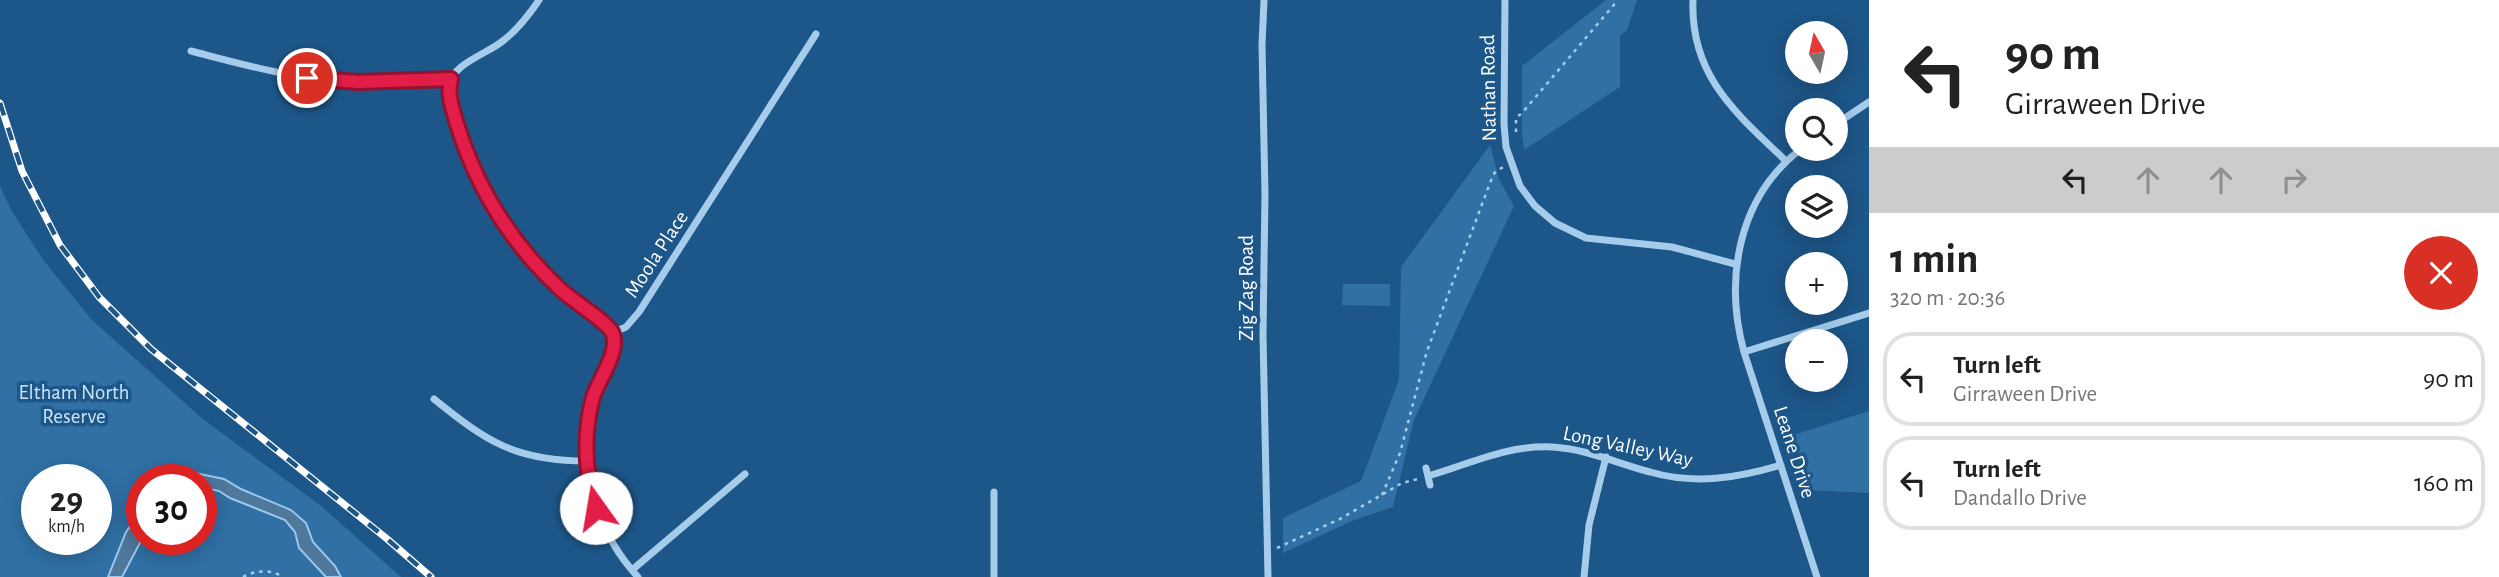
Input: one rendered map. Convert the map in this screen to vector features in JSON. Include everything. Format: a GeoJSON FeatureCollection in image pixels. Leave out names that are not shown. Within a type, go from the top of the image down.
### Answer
{"type":"FeatureCollection","features":[{"type":"Feature","properties":{"kind":"street"},"geometry":{"type":"LineString","coordinates":[[539,0],[512,34],[459,68],[451,79],[449,96],[464,145],[496,212],[527,254],[549,278],[604,323],[612,333],[614,352],[597,386],[588,421],[587,461],[590,484],[600,519],[611,540],[638,577]]}},
{"type":"Feature","properties":{"kind":"street","name":"Zig Zag Road"},"geometry":{"type":"LineString","coordinates":[[1264,0],[1263,322],[1268,577]]}},
{"type":"Feature","properties":{"kind":"street","name":"Nathan Road"},"geometry":{"type":"LineString","coordinates":[[1504,0],[1506,147],[1520,186],[1535,206],[1555,223],[1575,234],[1599,241],[1672,247],[1735,264]]}},
{"type":"Feature","properties":{"kind":"street"},"geometry":{"type":"LineString","coordinates":[[1693,0],[1697,44],[1710,77],[1729,105],[1785,160]]}},
{"type":"Feature","properties":{"kind":"street","name":"Moola Place"},"geometry":{"type":"LineString","coordinates":[[612,333],[626,327],[639,312],[816,34]]}},
{"type":"Feature","properties":{"kind":"street"},"geometry":{"type":"LineString","coordinates":[[191,51],[271,72],[307,78],[358,82],[451,79]]}},
{"type":"Feature","properties":{"kind":"street"},"geometry":{"type":"LineString","coordinates":[[1848,116],[1869,102]]}},
{"type":"Feature","properties":{"kind":"street","name":"Leane Drive"},"geometry":{"type":"LineString","coordinates":[[1786,161],[1765,187],[1743,232],[1735,264],[1734,304],[1744,352],[1817,577]]}},
{"type":"Feature","properties":{"kind":"street"},"geometry":{"type":"LineString","coordinates":[[1744,352],[1869,313]]}},
{"type":"Feature","properties":{"kind":"street"},"geometry":{"type":"LineString","coordinates":[[434,399],[477,432],[510,450],[550,460],[587,461]]}},
{"type":"Feature","properties":{"kind":"street","name":"Long Valley Way"},"geometry":{"type":"LineString","coordinates":[[1428,476],[1483,456],[1523,448],[1564,448],[1606,457],[1658,475],[1696,480],[1738,476],[1781,465]]}},
{"type":"Feature","properties":{"kind":"street"},"geometry":{"type":"LineString","coordinates":[[1584,577],[1589,524],[1606,457]]}},
{"type":"Feature","properties":{"kind":"street"},"geometry":{"type":"LineString","coordinates":[[632,570],[745,474]]}},
{"type":"Feature","properties":{"kind":"street"},"geometry":{"type":"LineString","coordinates":[[994,492],[994,577]]}},
{"type":"Feature","properties":{"kind":"path"},"geometry":{"type":"LineString","coordinates":[[1517,136],[1516,118],[1618,0]]}},
{"type":"Feature","properties":{"kind":"path"},"geometry":{"type":"LineString","coordinates":[[1382,495],[1400,453],[1427,351],[1493,175],[1497,170],[1511,165]]}},
{"type":"Feature","properties":{"kind":"path"},"geometry":{"type":"LineString","coordinates":[[1268,554],[1340,519],[1402,483],[1428,476]]}},
{"type":"Feature","properties":{"kind":"path"},"geometry":{"type":"LineString","coordinates":[[243,577],[268,571],[283,577]]}},
{"type":"Feature","properties":{"kind":"green space"},"geometry":{"type":"Polygon","coordinates":[[[1606,0],[1637,0],[1627,30],[1620,36],[1620,87],[1524,150],[1522,66],[1606,0]]]}},
{"type":"Feature","properties":{"kind":"green space"},"geometry":{"type":"Polygon","coordinates":[[[1490,145],[1499,179],[1514,206],[1414,420],[1393,507],[1354,520],[1283,553],[1283,518],[1361,481],[1399,380],[1401,267],[1490,145]]]}},
{"type":"Feature","properties":{"kind":"green space","name":"Eltham North Reserve"},"geometry":{"type":"Polygon","coordinates":[[[0,186],[11,210],[44,261],[92,320],[204,420],[320,505],[401,577],[0,577],[0,186]]]}},
{"type":"Feature","properties":{"kind":"green space"},"geometry":{"type":"Polygon","coordinates":[[[1343,284],[1390,284],[1390,306],[1342,305],[1343,284]]]}},
{"type":"Feature","properties":{"kind":"green space"},"geometry":{"type":"Polygon","coordinates":[[[1869,411],[1869,493],[1808,490],[1790,436],[1869,411]]]}},
{"type":"Feature","properties":{"kind":"shaded area"},"geometry":{"type":"Polygon","coordinates":[[[217,478],[291,510],[306,523],[313,542],[335,566],[341,577],[326,577],[299,548],[295,532],[285,520],[219,491],[217,478]]]}},
{"type":"Feature","properties":{"kind":"shaded area"},"geometry":{"type":"Polygon","coordinates":[[[126,532],[126,555],[134,555],[122,577],[108,577],[126,532]]]}},
{"type":"Feature","properties":{"kind":"railway"},"geometry":{"type":"LineString","coordinates":[[0,103],[22,171],[60,245],[99,297],[151,349],[431,577]]}},
{"type":"Feature","properties":{"kind":"route"},"geometry":{"type":"LineString","coordinates":[[307,78],[358,82],[451,79],[449,96],[464,145],[496,212],[513,237],[560,290],[604,323],[612,333],[614,352],[597,386],[588,421],[587,461],[596,508]]}}]}
